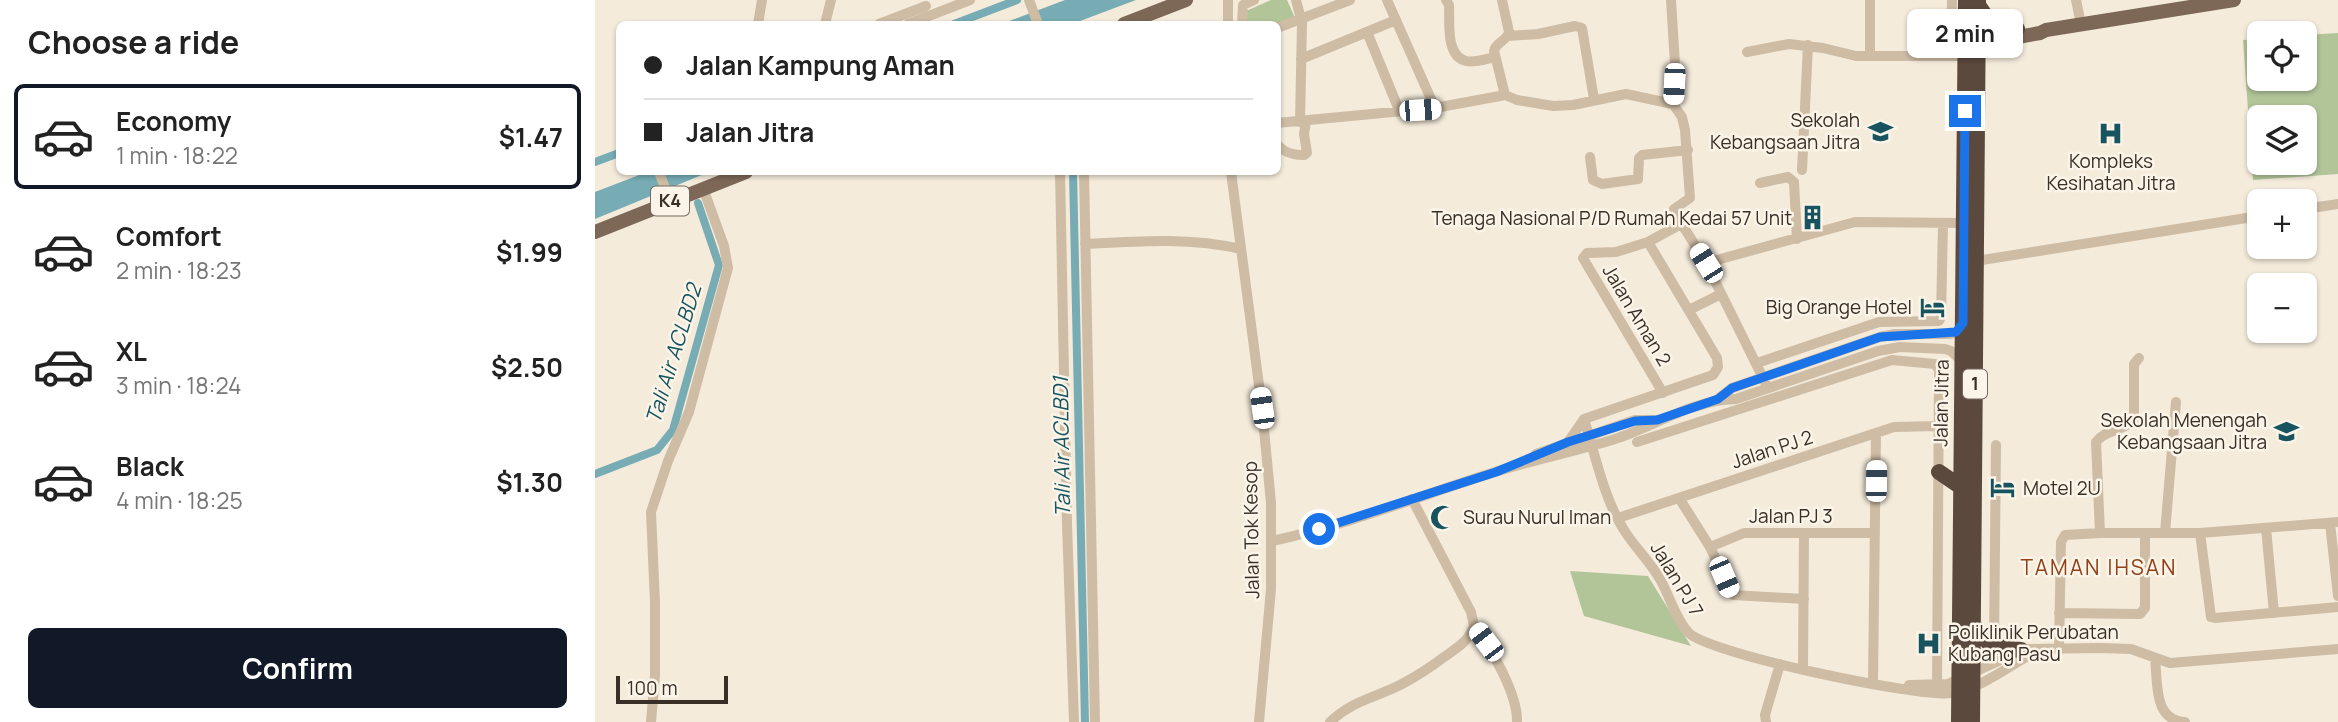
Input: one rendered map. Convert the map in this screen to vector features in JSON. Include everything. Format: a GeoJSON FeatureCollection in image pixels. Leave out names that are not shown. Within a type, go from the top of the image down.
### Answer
{"type":"FeatureCollection","features":[{"type":"Feature","properties":{"kind":"highway","name":"Jalan Jitra"},"geometry":{"type":"LineString","coordinates":[[1972,722],[1966,682],[1961,487],[1968,46],[1974,2]]}},
{"type":"Feature","properties":{"kind":"highway"},"geometry":{"type":"LineString","coordinates":[[1974,2],[1991,24],[2017,29]]}},
{"type":"Feature","properties":{"kind":"highway","name":"Jalan Jitra"},"geometry":{"type":"LineString","coordinates":[[1959,722],[1973,624],[1976,261],[1968,46]]}},
{"type":"Feature","properties":{"kind":"highway"},"geometry":{"type":"LineString","coordinates":[[1939,472],[1961,487]]}},
{"type":"Feature","properties":{"kind":"highway"},"geometry":{"type":"LineString","coordinates":[[1973,624],[1981,638],[1994,646],[2026,650]]}},
{"type":"Feature","properties":{"kind":"main road"},"geometry":{"type":"LineString","coordinates":[[1132,21],[1186,0]]}},
{"type":"Feature","properties":{"kind":"main road"},"geometry":{"type":"LineString","coordinates":[[1968,46],[2046,30],[2234,0]]}},
{"type":"Feature","properties":{"kind":"main road"},"geometry":{"type":"LineString","coordinates":[[1968,46],[2017,29],[2036,27],[2046,30]]}},
{"type":"Feature","properties":{"kind":"main road","name":"K4"},"geometry":{"type":"LineString","coordinates":[[595,232],[668,197],[738,175]]}},
{"type":"Feature","properties":{"kind":"street"},"geometry":{"type":"LineString","coordinates":[[758,21],[762,0]]}},
{"type":"Feature","properties":{"kind":"street"},"geometry":{"type":"LineString","coordinates":[[826,21],[831,0]]}},
{"type":"Feature","properties":{"kind":"street"},"geometry":{"type":"LineString","coordinates":[[905,0],[907,19]]}},
{"type":"Feature","properties":{"kind":"street"},"geometry":{"type":"LineString","coordinates":[[907,19],[970,0]]}},
{"type":"Feature","properties":{"kind":"street"},"geometry":{"type":"LineString","coordinates":[[1029,0],[1037,21]]}},
{"type":"Feature","properties":{"kind":"street"},"geometry":{"type":"LineString","coordinates":[[1228,21],[1229,0]]}},
{"type":"Feature","properties":{"kind":"street"},"geometry":{"type":"LineString","coordinates":[[1242,21],[1244,5],[1254,0]]}},
{"type":"Feature","properties":{"kind":"street"},"geometry":{"type":"LineString","coordinates":[[1281,148],[1290,154],[1307,153],[1302,120],[1302,18],[1296,0]]}},
{"type":"Feature","properties":{"kind":"street"},"geometry":{"type":"LineString","coordinates":[[1281,26],[1350,0]]}},
{"type":"Feature","properties":{"kind":"street"},"geometry":{"type":"LineString","coordinates":[[1387,0],[1435,108]]}},
{"type":"Feature","properties":{"kind":"street"},"geometry":{"type":"LineString","coordinates":[[1446,0],[1455,53],[1464,61],[1470,62],[1495,57]]}},
{"type":"Feature","properties":{"kind":"street"},"geometry":{"type":"LineString","coordinates":[[1502,0],[1508,36]]}},
{"type":"Feature","properties":{"kind":"street"},"geometry":{"type":"LineString","coordinates":[[1671,0],[1675,64],[1673,104],[1682,117],[1688,150],[1690,198],[1674,209],[1706,263],[1766,382]]}},
{"type":"Feature","properties":{"kind":"street"},"geometry":{"type":"LineString","coordinates":[[1870,0],[1870,56]]}},
{"type":"Feature","properties":{"kind":"street"},"geometry":{"type":"LineString","coordinates":[[1747,52],[1789,44],[1808,45],[1846,55],[1870,56],[1968,46],[1952,0]]}},
{"type":"Feature","properties":{"kind":"street"},"geometry":{"type":"LineString","coordinates":[[2076,0],[2081,24]]}},
{"type":"Feature","properties":{"kind":"street"},"geometry":{"type":"LineString","coordinates":[[907,19],[926,6]]}},
{"type":"Feature","properties":{"kind":"street"},"geometry":{"type":"LineString","coordinates":[[1301,59],[1396,20]]}},
{"type":"Feature","properties":{"kind":"street"},"geometry":{"type":"LineString","coordinates":[[1505,95],[1495,57],[1495,46],[1508,36],[1538,34],[1574,26],[1582,28],[1594,99]]}},
{"type":"Feature","properties":{"kind":"street"},"geometry":{"type":"LineString","coordinates":[[1367,32],[1399,110]]}},
{"type":"Feature","properties":{"kind":"street"},"geometry":{"type":"LineString","coordinates":[[1802,170],[1808,45]]}},
{"type":"Feature","properties":{"kind":"street"},"geometry":{"type":"LineString","coordinates":[[1281,123],[1435,108],[1505,95],[1517,100],[1553,106],[1573,105],[1626,94],[1673,104]]}},
{"type":"Feature","properties":{"kind":"street"},"geometry":{"type":"LineString","coordinates":[[1281,118],[1302,120]]}},
{"type":"Feature","properties":{"kind":"street"},"geometry":{"type":"LineString","coordinates":[[1590,157],[1593,180],[1602,184],[1638,178],[1639,158],[1642,155],[1688,150]]}},
{"type":"Feature","properties":{"kind":"street"},"geometry":{"type":"LineString","coordinates":[[660,175],[668,197]]}},
{"type":"Feature","properties":{"kind":"street"},"geometry":{"type":"LineString","coordinates":[[1060,175],[1080,584],[1095,722]]}},
{"type":"Feature","properties":{"kind":"street"},"geometry":{"type":"LineString","coordinates":[[1074,722],[1080,584],[1084,175]]}},
{"type":"Feature","properties":{"kind":"street","name":"Jalan Tok Kesop"},"geometry":{"type":"LineString","coordinates":[[1231,175],[1268,461],[1272,541],[1271,589],[1259,722]]}},
{"type":"Feature","properties":{"kind":"street"},"geometry":{"type":"LineString","coordinates":[[1760,183],[1788,177],[1794,182],[1797,239]]}},
{"type":"Feature","properties":{"kind":"street"},"geometry":{"type":"LineString","coordinates":[[651,722],[655,639],[651,512],[668,461],[689,412],[728,268],[724,246],[703,188]]}},
{"type":"Feature","properties":{"kind":"street"},"geometry":{"type":"LineString","coordinates":[[2317,207],[2338,204]]}},
{"type":"Feature","properties":{"kind":"street"},"geometry":{"type":"LineString","coordinates":[[1976,261],[2247,218]]}},
{"type":"Feature","properties":{"kind":"street"},"geometry":{"type":"LineString","coordinates":[[1706,263],[1855,222],[1964,223]]}},
{"type":"Feature","properties":{"kind":"street"},"geometry":{"type":"LineString","coordinates":[[1568,442],[1584,419],[1713,375],[1718,367],[1717,358],[1649,242],[1681,224]]}},
{"type":"Feature","properties":{"kind":"street"},"geometry":{"type":"LineString","coordinates":[[1757,363],[1879,322],[1939,321],[1943,224]]}},
{"type":"Feature","properties":{"kind":"street"},"geometry":{"type":"LineString","coordinates":[[1085,244],[1176,240],[1211,242],[1241,249]]}},
{"type":"Feature","properties":{"kind":"street","name":"Jalan Aman 2"},"geometry":{"type":"LineString","coordinates":[[1649,242],[1616,251],[1584,254],[1583,258],[1663,393]]}},
{"type":"Feature","properties":{"kind":"street"},"geometry":{"type":"LineString","coordinates":[[1689,310],[1721,294]]}},
{"type":"Feature","properties":{"kind":"street"},"geometry":{"type":"LineString","coordinates":[[1766,382],[1880,337],[1895,334],[1951,334],[1958,331],[1963,323]]}},
{"type":"Feature","properties":{"kind":"street"},"geometry":{"type":"LineString","coordinates":[[1272,541],[1319,529],[1591,441],[1639,430],[1657,420],[1718,399],[1732,388],[1766,382],[1889,348],[1945,349],[1963,362]]}},
{"type":"Feature","properties":{"kind":"street"},"geometry":{"type":"LineString","coordinates":[[2101,533],[2096,442],[2103,435],[2128,425],[2134,418],[2134,364],[2139,358]]}},
{"type":"Feature","properties":{"kind":"street"},"geometry":{"type":"LineString","coordinates":[[1637,442],[1892,360],[1932,362],[1939,370],[1937,685]]}},
{"type":"Feature","properties":{"kind":"street"},"geometry":{"type":"LineString","coordinates":[[2165,533],[2176,402]]}},
{"type":"Feature","properties":{"kind":"street"},"geometry":{"type":"LineString","coordinates":[[1584,419],[1600,426],[1616,428]]}},
{"type":"Feature","properties":{"kind":"street","name":"Jalan PJ 7"},"geometry":{"type":"LineString","coordinates":[[1584,419],[1623,529],[1660,579],[1689,634],[1709,643],[1780,664],[1889,686]]}},
{"type":"Feature","properties":{"kind":"street"},"geometry":{"type":"LineString","coordinates":[[1496,472],[1568,442],[1591,441],[1635,421],[1657,420]]}},
{"type":"Feature","properties":{"kind":"street","name":"Jalan PJ 2"},"geometry":{"type":"LineString","coordinates":[[1618,518],[1900,426],[1939,426]]}},
{"type":"Feature","properties":{"kind":"street"},"geometry":{"type":"LineString","coordinates":[[1873,683],[1876,433]]}},
{"type":"Feature","properties":{"kind":"street"},"geometry":{"type":"LineString","coordinates":[[1994,646],[1996,445]]}},
{"type":"Feature","properties":{"kind":"street"},"geometry":{"type":"LineString","coordinates":[[1679,498],[1710,547],[1730,591],[1735,596],[1804,599]]}},
{"type":"Feature","properties":{"kind":"street"},"geometry":{"type":"LineString","coordinates":[[1412,499],[1471,612],[1474,626],[1493,651],[1515,707],[1517,722]]}},
{"type":"Feature","properties":{"kind":"street"},"geometry":{"type":"LineString","coordinates":[[2059,648],[2062,538],[2069,534],[2200,533],[2334,522],[2338,596]]}},
{"type":"Feature","properties":{"kind":"street"},"geometry":{"type":"LineString","coordinates":[[2266,528],[2274,613]]}},
{"type":"Feature","properties":{"kind":"street","name":"Jalan PJ 3"},"geometry":{"type":"LineString","coordinates":[[1710,547],[1744,533],[1875,533]]}},
{"type":"Feature","properties":{"kind":"street"},"geometry":{"type":"LineString","coordinates":[[2059,612],[2143,612],[2145,533]]}},
{"type":"Feature","properties":{"kind":"street"},"geometry":{"type":"LineString","coordinates":[[2200,533],[2211,617],[2338,607]]}},
{"type":"Feature","properties":{"kind":"street"},"geometry":{"type":"LineString","coordinates":[[1803,669],[1804,534]]}},
{"type":"Feature","properties":{"kind":"street"},"geometry":{"type":"LineString","coordinates":[[1329,722],[1350,705],[1401,685],[1426,670],[1469,638],[1474,626]]}},
{"type":"Feature","properties":{"kind":"street"},"geometry":{"type":"LineString","coordinates":[[1889,686],[1933,693],[1966,682],[2026,650],[2131,649],[2170,663],[2338,649]]}},
{"type":"Feature","properties":{"kind":"street"},"geometry":{"type":"LineString","coordinates":[[2155,659],[2161,710],[2170,719],[2185,722]]}},
{"type":"Feature","properties":{"kind":"street"},"geometry":{"type":"LineString","coordinates":[[1766,722],[1765,715],[1780,664]]}},
{"type":"Feature","properties":{"kind":"street"},"geometry":{"type":"LineString","coordinates":[[1889,686],[1966,682]]}},
{"type":"Feature","properties":{"kind":"green space"},"geometry":{"type":"Polygon","coordinates":[[[1271,0],[1287,0],[1295,18],[1281,23],[1244,21],[1246,11],[1271,0]]]}},
{"type":"Feature","properties":{"kind":"green space"},"geometry":{"type":"Polygon","coordinates":[[[2338,33],[2338,174],[2253,180],[2253,175],[2317,175],[2317,105],[2248,105],[2243,40],[2247,40],[2247,91],[2317,91],[2317,34],[2338,33]]]}},
{"type":"Feature","properties":{"kind":"green space"},"geometry":{"type":"Polygon","coordinates":[[[1570,571],[1648,576],[1691,646],[1584,616],[1570,571]]]}},
{"type":"Feature","properties":{"kind":"water"},"geometry":{"type":"Polygon","coordinates":[[[1065,0],[1136,0],[1080,21],[1009,21],[1065,0]]]}},
{"type":"Feature","properties":{"kind":"water"},"geometry":{"type":"Polygon","coordinates":[[[639,175],[702,175],[595,219],[595,192],[639,175]]]}},
{"type":"Feature","properties":{"kind":"waterway"},"geometry":{"type":"LineString","coordinates":[[962,21],[1017,0]]}},
{"type":"Feature","properties":{"kind":"waterway"},"geometry":{"type":"LineString","coordinates":[[595,162],[616,154]]}},
{"type":"Feature","properties":{"kind":"waterway","name":"Tali Air ACLBD1"},"geometry":{"type":"LineString","coordinates":[[1073,175],[1085,722]]}},
{"type":"Feature","properties":{"kind":"waterway","name":"Tali Air ACLBD2"},"geometry":{"type":"LineString","coordinates":[[595,474],[657,450],[673,430],[719,265],[698,203]]}},
{"type":"Feature","properties":{"kind":"place","name":"Sekolah Kebangsaan Jitra"},"geometry":{"type":"Point","coordinates":[1880,131]}},
{"type":"Feature","properties":{"kind":"place","name":"Kompleks Kesihatan Jitra"},"geometry":{"type":"Point","coordinates":[2111,133]}},
{"type":"Feature","properties":{"kind":"place","name":"Tenaga Nasional P/D Rumah Kedai 57 Unit"},"geometry":{"type":"Point","coordinates":[1812,218]}},
{"type":"Feature","properties":{"kind":"place","name":"Big Orange Hotel"},"geometry":{"type":"Point","coordinates":[1932,307]}},
{"type":"Feature","properties":{"kind":"place","name":"Sekolah Menengah Kebangsaan Jitra"},"geometry":{"type":"Point","coordinates":[2287,431]}},
{"type":"Feature","properties":{"kind":"place","name":"Motel 2U"},"geometry":{"type":"Point","coordinates":[2003,488]}},
{"type":"Feature","properties":{"kind":"place","name":"Surau Nurul Iman"},"geometry":{"type":"Point","coordinates":[1443,517]}},
{"type":"Feature","properties":{"kind":"place","name":"Poliklinik Perubatan Kubang Pasu"},"geometry":{"type":"Point","coordinates":[1928,643]}},
{"type":"Feature","properties":{"kind":"district","name":"TAMAN IHSAN"},"geometry":{"type":"Point","coordinates":[2099,568]}},
{"type":"Feature","properties":{"kind":"route"},"geometry":{"type":"LineString","coordinates":[[1319,529],[1496,472],[1568,442],[1635,421],[1657,420],[1718,399],[1732,388],[1844,348],[1895,334],[1954,334],[1963,323],[1965,111]]}}]}
